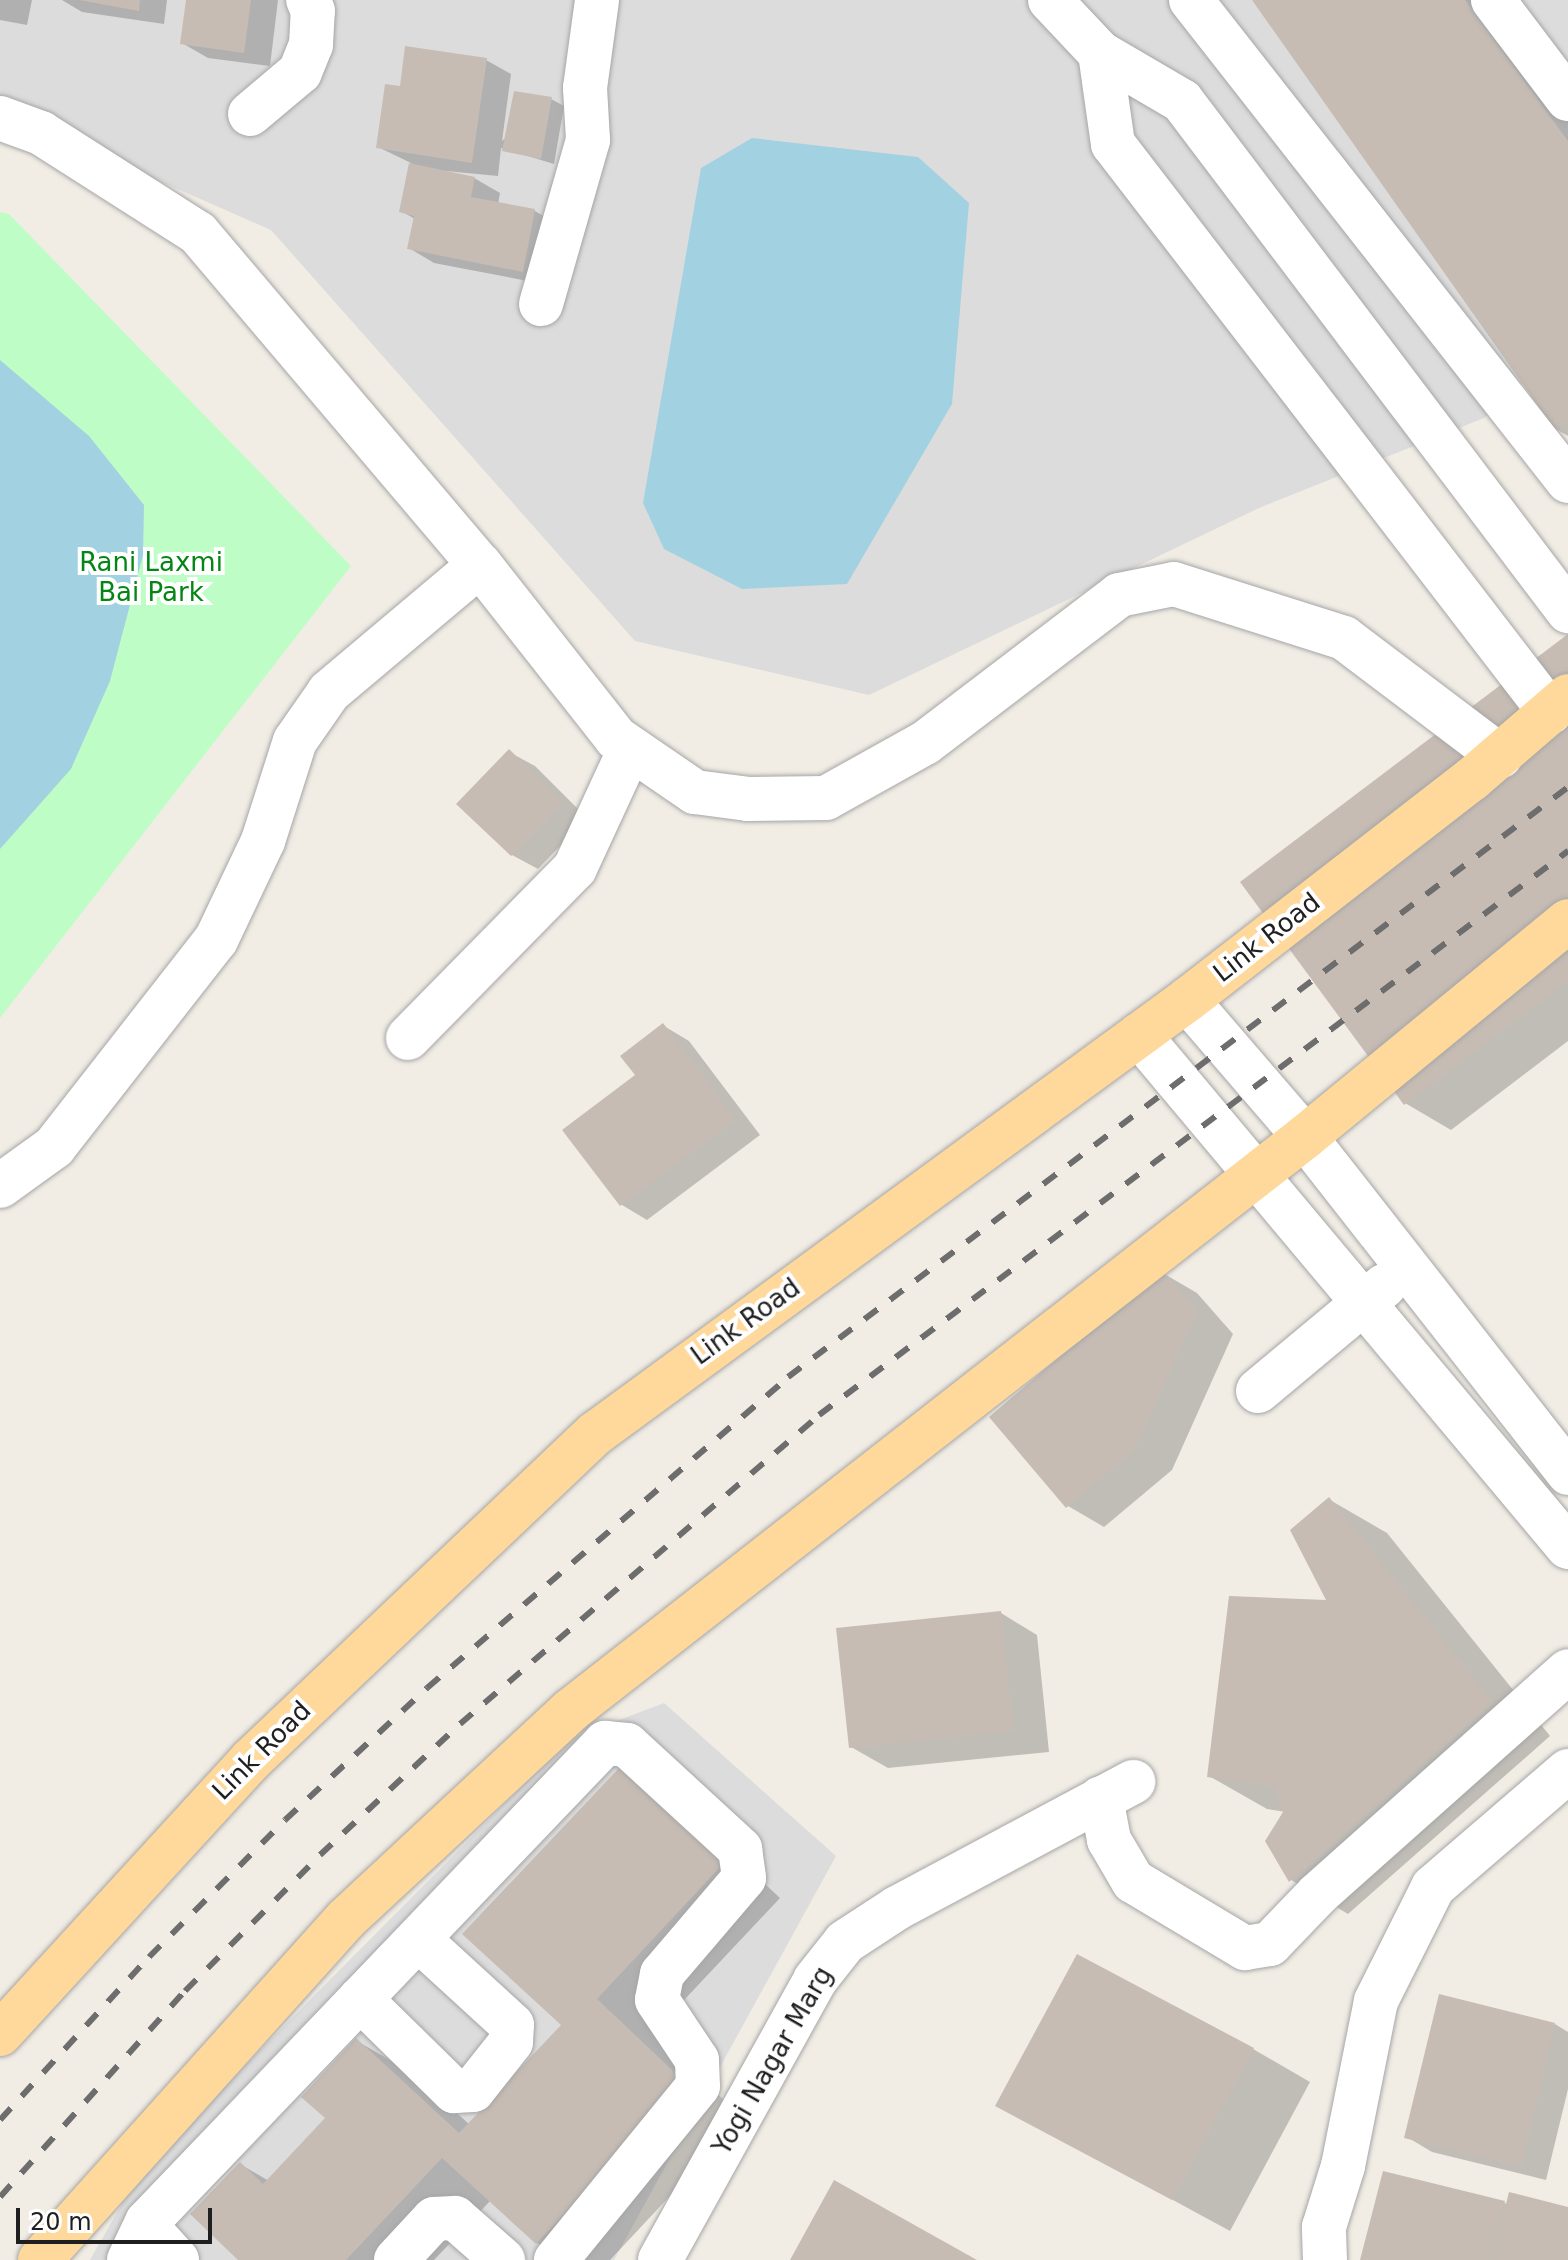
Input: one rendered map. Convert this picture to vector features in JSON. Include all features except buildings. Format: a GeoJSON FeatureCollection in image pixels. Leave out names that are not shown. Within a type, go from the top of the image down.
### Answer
{"type":"FeatureCollection","features":[{"type":"Feature","properties":{"kind":"main road","name":"Link Road"},"geometry":{"type":"LineString","coordinates":[[0,2034],[251,1760],[596,1433],[1187,1000],[1500,756],[1559,704]]}},
{"type":"Feature","properties":{"kind":"main road"},"geometry":{"type":"LineString","coordinates":[[40,2260],[346,1919],[571,1710],[1257,1175],[1568,921]]}},
{"type":"Feature","properties":{"kind":"street"},"geometry":{"type":"LineString","coordinates":[[250,114],[300,72],[311,45],[313,11],[308,0]]}},
{"type":"Feature","properties":{"kind":"street"},"geometry":{"type":"LineString","coordinates":[[541,304],[588,140],[585,88],[597,0]]}},
{"type":"Feature","properties":{"kind":"street"},"geometry":{"type":"LineString","coordinates":[[1050,0],[1100,53],[1182,101],[1568,611]]}},
{"type":"Feature","properties":{"kind":"street"},"geometry":{"type":"LineString","coordinates":[[1191,0],[1563,464]]}},
{"type":"Feature","properties":{"kind":"street"},"geometry":{"type":"LineString","coordinates":[[1493,0],[1568,99]]}},
{"type":"Feature","properties":{"kind":"street"},"geometry":{"type":"LineString","coordinates":[[1100,53],[1113,144],[1559,704]]}},
{"type":"Feature","properties":{"kind":"street"},"geometry":{"type":"LineString","coordinates":[[0,118],[41,133],[198,233],[480,565],[630,749],[695,792],[748,799],[826,798],[925,743],[1119,595],[1174,584],[1344,638],[1500,756]]}},
{"type":"Feature","properties":{"kind":"street"},"geometry":{"type":"LineString","coordinates":[[0,1186],[54,1147],[216,940],[263,841],[295,741],[329,692],[480,565]]}},
{"type":"Feature","properties":{"kind":"street"},"geometry":{"type":"LineString","coordinates":[[408,1038],[575,868],[630,749]]}},
{"type":"Feature","properties":{"kind":"street"},"geometry":{"type":"LineString","coordinates":[[1187,1000],[1305,1137],[1568,1473]]}},
{"type":"Feature","properties":{"kind":"street"},"geometry":{"type":"LineString","coordinates":[[1139,1035],[1568,1547]]}},
{"type":"Feature","properties":{"kind":"street"},"geometry":{"type":"LineString","coordinates":[[1258,1391],[1407,1266]]}},
{"type":"Feature","properties":{"kind":"street","name":"Yogi Nagar Marg"},"geometry":{"type":"LineString","coordinates":[[660,2260],[815,1980],[845,1942],[897,1908],[1117,1790],[1109,1840],[1133,1881],[1245,1948],[1270,1944],[1318,1894],[1568,1671]]}},
{"type":"Feature","properties":{"kind":"street"},"geometry":{"type":"LineString","coordinates":[[177,2260],[137,2243],[360,1999],[605,1743],[627,1745],[740,1849],[744,1878],[662,1974],[657,2000],[697,2060],[698,2086],[556,2260]]}},
{"type":"Feature","properties":{"kind":"street"},"geometry":{"type":"LineString","coordinates":[[1325,2260],[1324,2227],[1343,2166],[1376,2001],[1433,1887],[1568,1771]]}},
{"type":"Feature","properties":{"kind":"street"},"geometry":{"type":"LineString","coordinates":[[360,1999],[454,2091],[473,2090],[511,2042],[512,2025],[418,1939]]}},
{"type":"Feature","properties":{"kind":"street"},"geometry":{"type":"LineString","coordinates":[[396,2260],[434,2219],[455,2218],[503,2260]]}},
{"type":"Feature","properties":{"kind":"shaded area"},"geometry":{"type":"Polygon","coordinates":[[[0,0],[1568,0],[1568,342],[1484,418],[1259,508],[869,695],[635,641],[271,230],[0,111],[0,0]]]}},
{"type":"Feature","properties":{"kind":"shaded area"},"geometry":{"type":"Polygon","coordinates":[[[664,1703],[836,1856],[614,2260],[90,2260],[141,2170],[569,1739],[664,1703]]]}},
{"type":"Feature","properties":{"kind":"green space","name":"Rani Laxmi Bai Park"},"geometry":{"type":"Polygon","coordinates":[[[0,212],[9,214],[351,566],[0,1018],[0,212]]]}},
{"type":"Feature","properties":{"kind":"water"},"geometry":{"type":"Polygon","coordinates":[[[752,138],[918,157],[969,203],[952,404],[847,584],[742,589],[664,549],[643,503],[701,168],[752,138]]]}},
{"type":"Feature","properties":{"kind":"water"},"geometry":{"type":"Polygon","coordinates":[[[0,360],[89,436],[144,505],[143,555],[110,681],[71,769],[0,849],[0,360]]]}},
{"type":"Feature","properties":{"kind":"railway"},"geometry":{"type":"LineString","coordinates":[[0,2120],[149,1957],[285,1820],[427,1688],[788,1377],[1568,787]]}},
{"type":"Feature","properties":{"kind":"railway"},"geometry":{"type":"LineString","coordinates":[[0,2197],[185,1991],[320,1855],[460,1724],[819,1415],[1568,851]]}}]}
